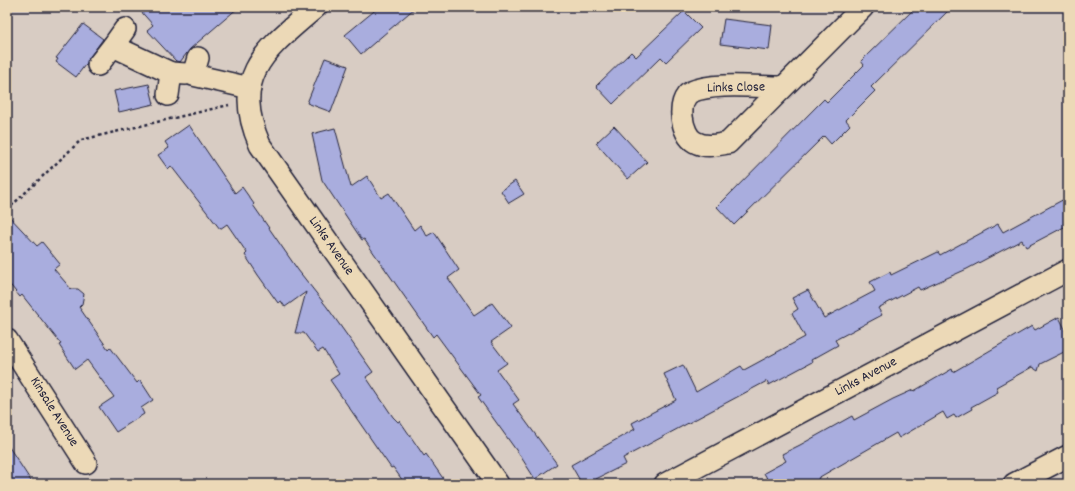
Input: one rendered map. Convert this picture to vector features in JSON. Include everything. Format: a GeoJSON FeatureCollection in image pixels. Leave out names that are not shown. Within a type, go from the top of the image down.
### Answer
{"type":"FeatureCollection","features":[{"type":"Feature","properties":{"kind":"street","name":"Links Avenue"},"geometry":{"type":"LineString","coordinates":[[316,7],[275,43],[254,71],[249,94],[252,129],[260,145],[498,484]]}},
{"type":"Feature","properties":{"kind":"street","name":"Links Close"},"geometry":{"type":"LineString","coordinates":[[782,87],[863,7]]}},
{"type":"Feature","properties":{"kind":"street"},"geometry":{"type":"LineString","coordinates":[[98,64],[125,29]]}},
{"type":"Feature","properties":{"kind":"street"},"geometry":{"type":"LineString","coordinates":[[113,46],[171,73],[195,66],[249,94]]}},
{"type":"Feature","properties":{"kind":"street"},"geometry":{"type":"LineString","coordinates":[[168,95],[171,73]]}},
{"type":"Feature","properties":{"kind":"street","name":"Links Avenue"},"geometry":{"type":"LineString","coordinates":[[665,484],[1068,270]]}},
{"type":"Feature","properties":{"kind":"street","name":"Kinsale Avenue"},"geometry":{"type":"LineString","coordinates":[[7,340],[86,463]]}},
{"type":"Feature","properties":{"kind":"street"},"geometry":{"type":"LineString","coordinates":[[1014,484],[1068,456]]}},
{"type":"Feature","properties":{"kind":"path"},"geometry":{"type":"LineString","coordinates":[[7,210],[81,140],[249,94]]}},
{"type":"Feature","properties":{"kind":"building"},"geometry":{"type":"Polygon","coordinates":[[[137,7],[239,7],[190,49],[180,62],[176,61],[147,30],[153,25],[137,7]]]}},
{"type":"Feature","properties":{"kind":"building"},"geometry":{"type":"Polygon","coordinates":[[[379,7],[416,7],[361,54],[345,35],[379,7]]]}},
{"type":"Feature","properties":{"kind":"building"},"geometry":{"type":"Polygon","coordinates":[[[916,7],[952,7],[871,87],[875,91],[846,120],[850,125],[831,144],[824,136],[734,225],[717,207],[824,99],[827,102],[864,65],[861,61],[916,7]]]}},
{"type":"Feature","properties":{"kind":"building"},"geometry":{"type":"Polygon","coordinates":[[[684,11],[701,28],[666,62],[661,57],[613,104],[596,86],[631,52],[636,57],[684,11]]]}},
{"type":"Feature","properties":{"kind":"building"},"geometry":{"type":"Polygon","coordinates":[[[724,19],[772,25],[769,50],[720,44],[724,19]]]}},
{"type":"Feature","properties":{"kind":"building"},"geometry":{"type":"Polygon","coordinates":[[[83,24],[103,39],[89,58],[86,66],[85,65],[76,77],[56,62],[58,59],[56,58],[83,24]]]}},
{"type":"Feature","properties":{"kind":"building"},"geometry":{"type":"Polygon","coordinates":[[[325,58],[348,66],[331,112],[307,103],[325,58]]]}},
{"type":"Feature","properties":{"kind":"building"},"geometry":{"type":"Polygon","coordinates":[[[149,84],[154,104],[119,112],[114,91],[149,84]]]}},
{"type":"Feature","properties":{"kind":"building"},"geometry":{"type":"Polygon","coordinates":[[[189,125],[235,193],[242,187],[298,270],[327,307],[373,372],[366,377],[393,417],[398,422],[400,421],[424,456],[426,454],[447,484],[405,484],[393,467],[391,468],[330,380],[339,374],[323,349],[318,352],[304,333],[295,333],[306,292],[285,307],[281,301],[278,303],[245,255],[247,253],[227,224],[220,229],[171,166],[168,169],[158,155],[169,148],[165,142],[189,125]]]}},
{"type":"Feature","properties":{"kind":"building"},"geometry":{"type":"Polygon","coordinates":[[[614,126],[647,162],[628,179],[596,143],[614,126]]]}},
{"type":"Feature","properties":{"kind":"building"},"geometry":{"type":"Polygon","coordinates":[[[335,128],[351,187],[367,176],[381,198],[389,193],[414,230],[420,225],[427,236],[434,232],[459,270],[448,278],[474,315],[492,303],[511,328],[491,342],[507,363],[497,370],[519,400],[513,404],[557,464],[535,479],[478,397],[481,395],[436,334],[433,337],[364,239],[362,240],[322,180],[312,134],[335,128]]]}},
{"type":"Feature","properties":{"kind":"building"},"geometry":{"type":"Polygon","coordinates":[[[515,181],[524,194],[509,203],[501,191],[515,181]]]}},
{"type":"Feature","properties":{"kind":"building"},"geometry":{"type":"Polygon","coordinates":[[[1068,197],[1068,225],[1026,247],[1022,240],[967,269],[920,290],[918,287],[878,308],[882,315],[835,340],[838,345],[811,360],[812,362],[769,385],[767,381],[623,458],[626,464],[586,484],[582,484],[571,465],[635,429],[632,423],[676,400],[664,374],[683,365],[696,392],[741,366],[744,370],[805,337],[792,313],[798,309],[792,298],[808,290],[824,318],[875,291],[870,282],[890,272],[891,275],[938,252],[940,255],[998,224],[1003,232],[1068,197]]]}},
{"type":"Feature","properties":{"kind":"building"},"geometry":{"type":"Polygon","coordinates":[[[7,214],[37,246],[42,242],[60,264],[54,269],[71,289],[78,289],[84,294],[82,304],[79,307],[108,349],[110,347],[137,383],[140,380],[153,400],[141,408],[144,414],[116,432],[99,407],[114,397],[87,360],[75,369],[59,345],[61,344],[22,295],[20,297],[7,281],[7,214]]]}},
{"type":"Feature","properties":{"kind":"building"},"geometry":{"type":"Polygon","coordinates":[[[1059,317],[1068,335],[1068,350],[1040,364],[1038,371],[1032,367],[996,387],[998,392],[971,407],[972,409],[956,418],[954,415],[947,419],[943,412],[899,438],[896,433],[818,478],[821,484],[770,484],[764,473],[786,461],[782,454],[852,416],[854,420],[893,399],[913,390],[914,391],[952,369],[953,372],[1032,326],[1035,330],[1059,317]]]}},
{"type":"Feature","properties":{"kind":"building"},"geometry":{"type":"Polygon","coordinates":[[[7,444],[33,484],[7,484],[7,444]]]}}]}
